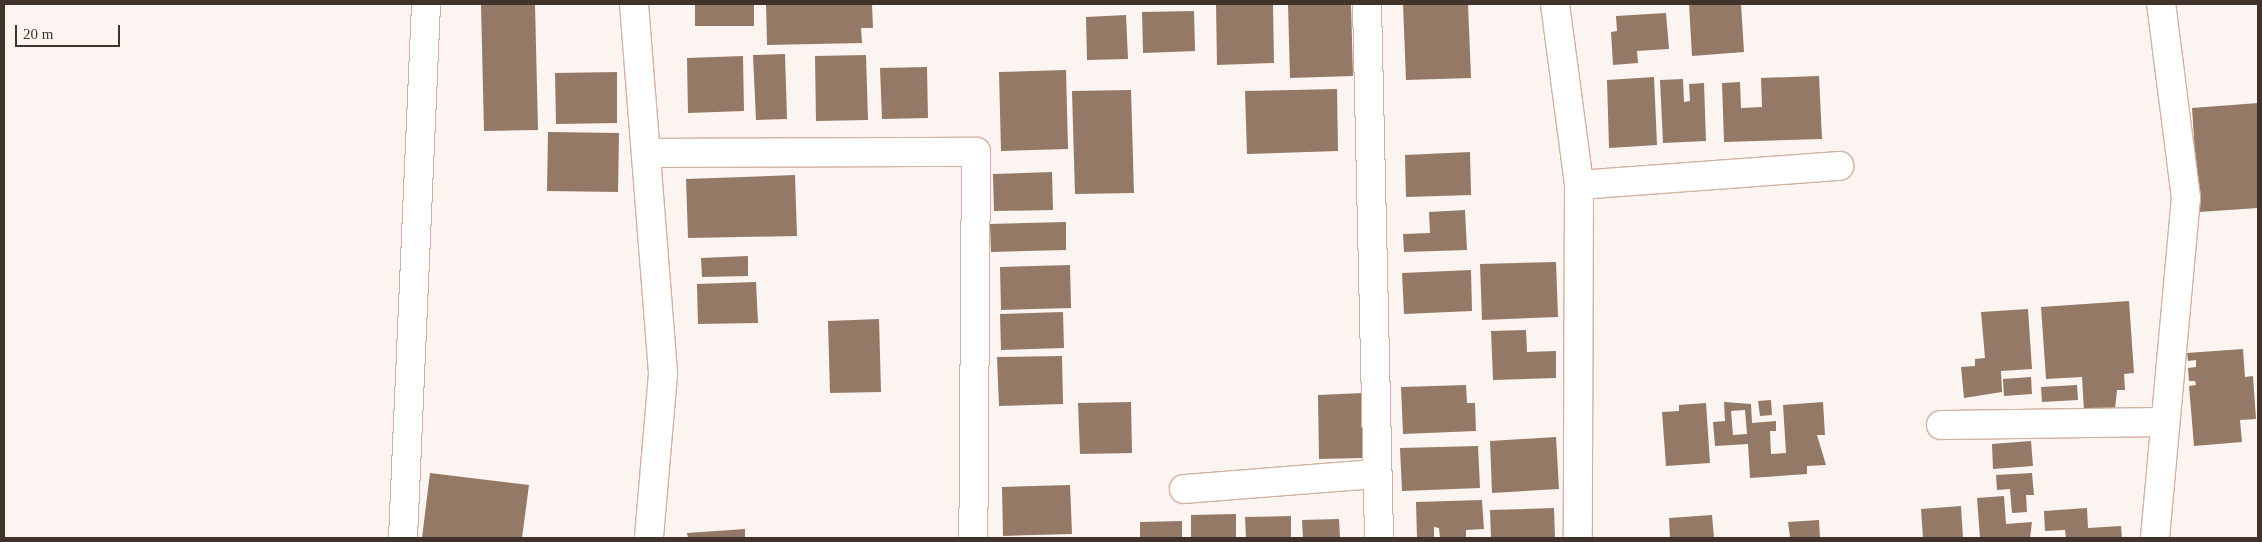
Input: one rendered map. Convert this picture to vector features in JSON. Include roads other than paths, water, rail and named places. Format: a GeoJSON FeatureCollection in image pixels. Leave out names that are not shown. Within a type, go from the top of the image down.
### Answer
{"type":"FeatureCollection","features":[{"type":"Feature","properties":{"kind":"street"},"geometry":{"type":"LineString","coordinates":[[403,538],[426,4]]}},
{"type":"Feature","properties":{"kind":"street"},"geometry":{"type":"LineString","coordinates":[[634,4],[649,153],[663,374],[649,538]]}},
{"type":"Feature","properties":{"kind":"street"},"geometry":{"type":"LineString","coordinates":[[1366,4],[1379,538]]}},
{"type":"Feature","properties":{"kind":"street"},"geometry":{"type":"LineString","coordinates":[[1555,4],[1579,185],[1578,538]]}},
{"type":"Feature","properties":{"kind":"street"},"geometry":{"type":"LineString","coordinates":[[2155,538],[2186,198],[2161,4]]}},
{"type":"Feature","properties":{"kind":"street"},"geometry":{"type":"LineString","coordinates":[[649,153],[976,152],[973,538]]}},
{"type":"Feature","properties":{"kind":"street"},"geometry":{"type":"LineString","coordinates":[[1579,185],[1839,166]]}},
{"type":"Feature","properties":{"kind":"street"},"geometry":{"type":"LineString","coordinates":[[1941,426],[2165,422]]}},
{"type":"Feature","properties":{"kind":"street"},"geometry":{"type":"LineString","coordinates":[[1184,489],[1376,474]]}}]}
